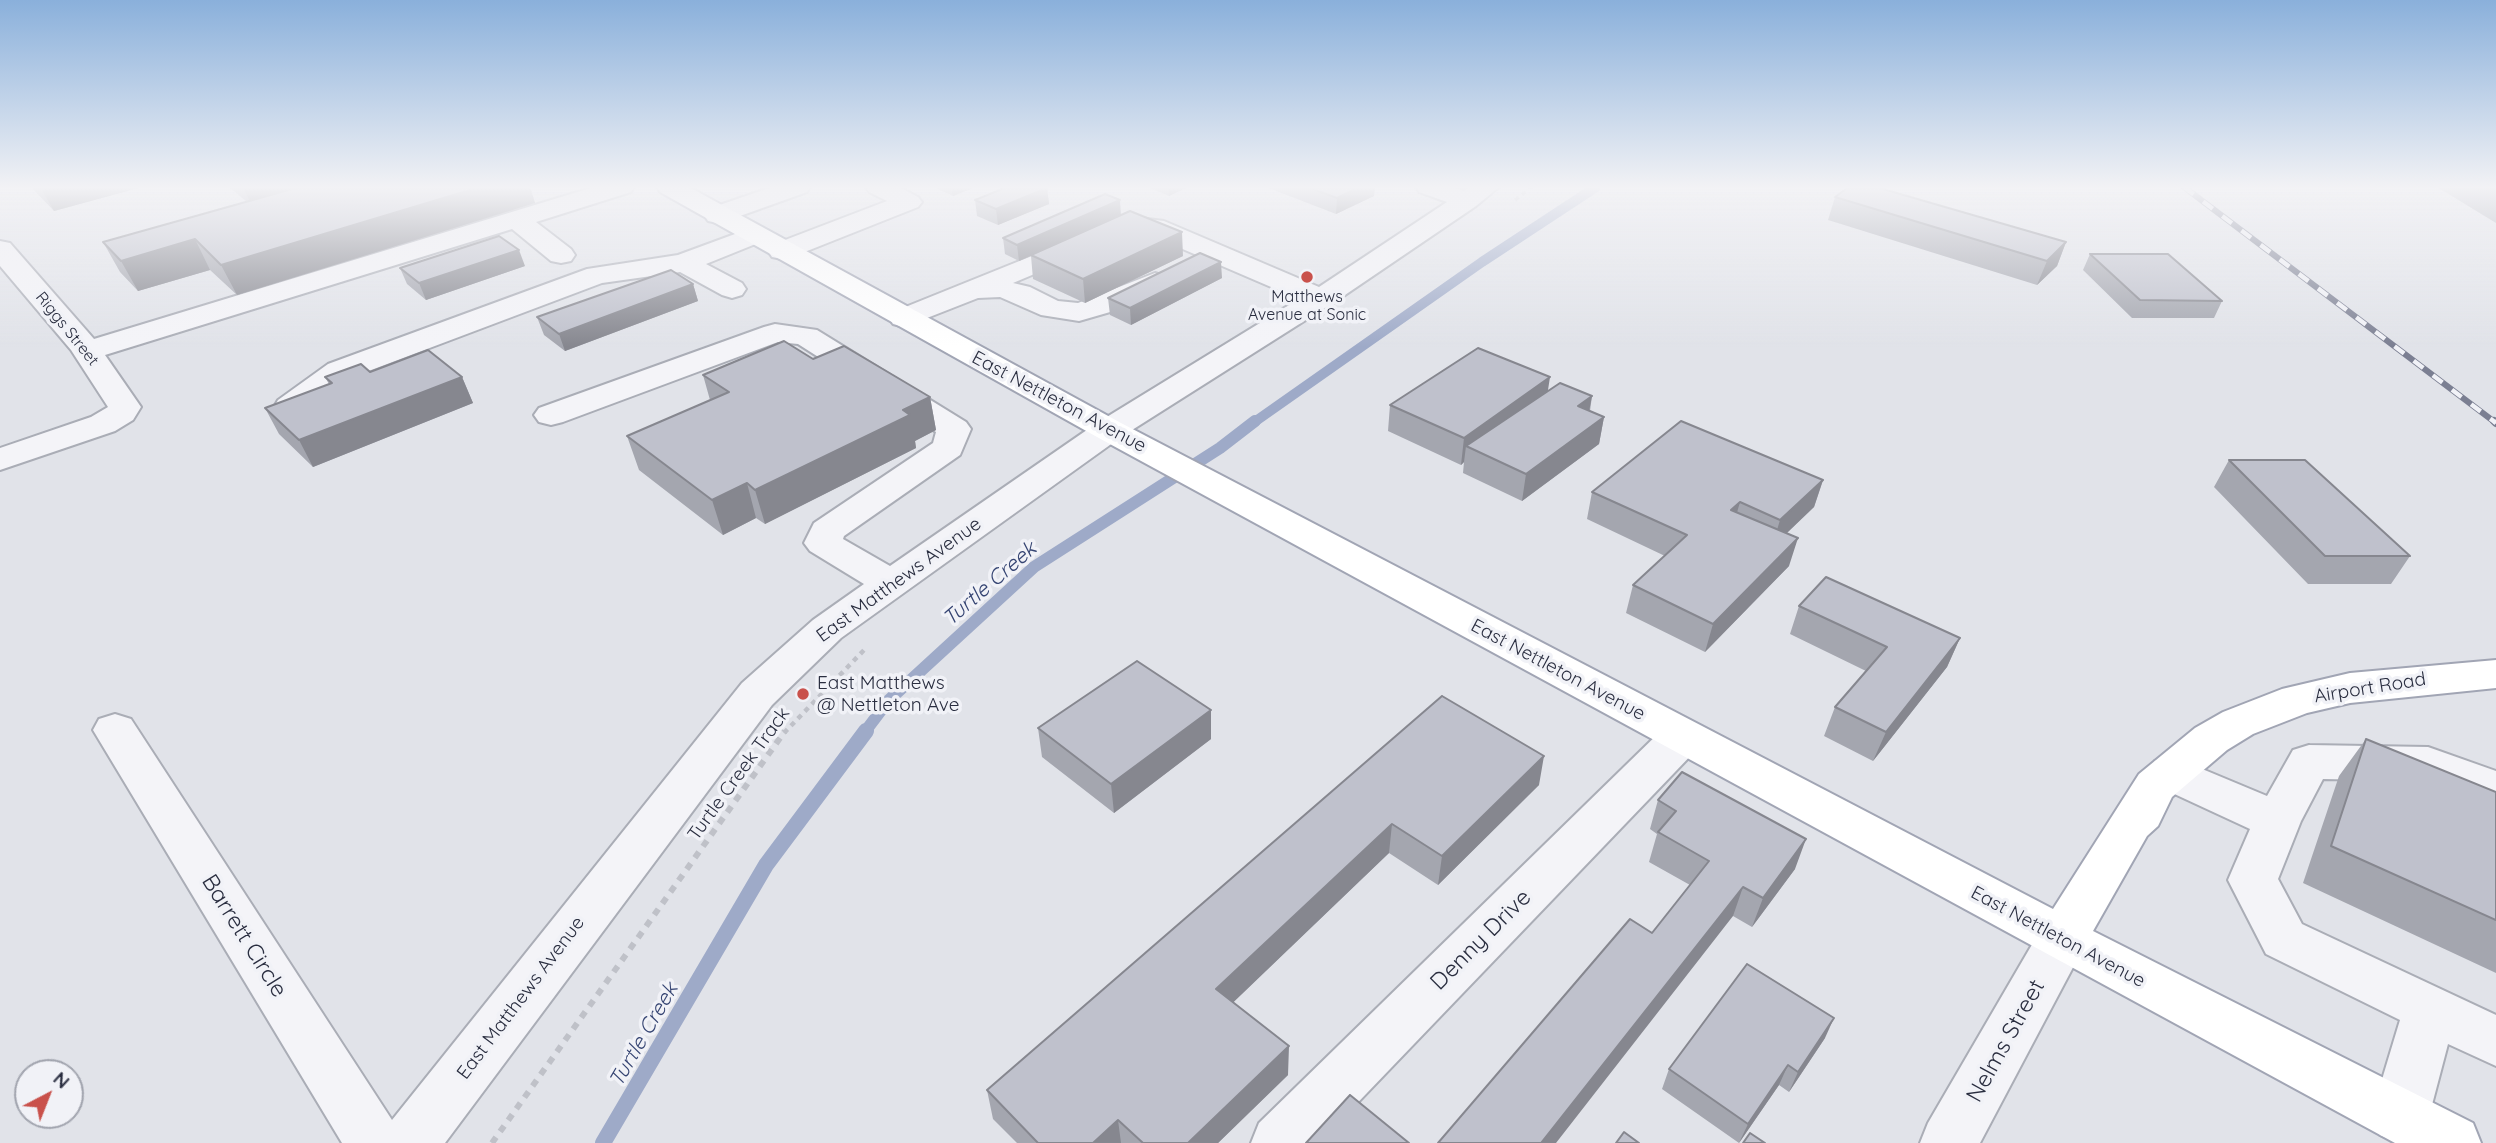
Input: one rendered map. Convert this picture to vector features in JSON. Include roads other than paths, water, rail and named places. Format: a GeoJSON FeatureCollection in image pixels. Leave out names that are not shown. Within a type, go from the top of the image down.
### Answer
{"type":"FeatureCollection","features":[{"type":"Feature","properties":{"kind":"main road","name":"East Nettleton Avenue"},"geometry":{"type":"LineString","coordinates":[[763,240],[1109,430],[1682,737],[2452,1143]]}},
{"type":"Feature","properties":{"kind":"main road","name":"Airport Road"},"geometry":{"type":"LineString","coordinates":[[2062,939],[2130,823],[2141,813],[2155,786],[2211,740],[2238,723],[2297,700],[2350,688],[2496,674]]}},
{"type":"Feature","properties":{"kind":"street"},"geometry":{"type":"LineString","coordinates":[[86,351],[450,240]]}},
{"type":"Feature","properties":{"kind":"street"},"geometry":{"type":"LineString","coordinates":[[543,240],[561,255]]}},
{"type":"Feature","properties":{"kind":"street"},"geometry":{"type":"LineString","coordinates":[[290,407],[339,371],[597,275],[684,263],[741,240]]}},
{"type":"Feature","properties":{"kind":"street"},"geometry":{"type":"LineString","coordinates":[[782,251],[810,240]]}},
{"type":"Feature","properties":{"kind":"street"},"geometry":{"type":"LineString","coordinates":[[904,318],[1088,240]]}},
{"type":"Feature","properties":{"kind":"street"},"geometry":{"type":"LineString","coordinates":[[1186,240],[1321,298]]}},
{"type":"Feature","properties":{"kind":"street","name":"East Matthews Avenue"},"geometry":{"type":"LineString","coordinates":[[410,1143],[757,694],[827,629],[1109,430],[1321,298],[1407,240]]}},
{"type":"Feature","properties":{"kind":"street"},"geometry":{"type":"LineString","coordinates":[[975,289],[1001,288],[1020,293],[1051,309],[1079,312],[1107,304],[1215,253]]}},
{"type":"Feature","properties":{"kind":"street","name":"Riggs Street"},"geometry":{"type":"LineString","coordinates":[[0,460],[103,425],[121,413],[124,402],[86,351],[3,258]]}},
{"type":"Feature","properties":{"kind":"street"},"geometry":{"type":"LineString","coordinates":[[684,263],[732,289]]}},
{"type":"Feature","properties":{"kind":"street"},"geometry":{"type":"LineString","coordinates":[[551,415],[775,333],[806,336],[954,429],[948,448],[827,531],[823,543],[890,583]]}},
{"type":"Feature","properties":{"kind":"street","name":"Barrett Circle"},"geometry":{"type":"LineString","coordinates":[[115,730],[374,1143]]}},
{"type":"Feature","properties":{"kind":"street","name":"Denny Drive"},"geometry":{"type":"LineString","coordinates":[[1280,1143],[1682,737]]}},
{"type":"Feature","properties":{"kind":"street"},"geometry":{"type":"LineString","coordinates":[[2496,789],[2428,764],[2309,762],[2277,821],[2253,880],[2284,939],[2496,1041]]}},
{"type":"Feature","properties":{"kind":"street"},"geometry":{"type":"LineString","coordinates":[[2171,773],[2277,821]]}},
{"type":"Feature","properties":{"kind":"street","name":"Nelms Street"},"geometry":{"type":"LineString","coordinates":[[1949,1143],[2062,939]]}},
{"type":"Feature","properties":{"kind":"street"},"geometry":{"type":"LineString","coordinates":[[2400,1116],[2430,1009]]}},
{"type":"Feature","properties":{"kind":"waterway","name":"Turtle Creek"},"geometry":{"type":"LineString","coordinates":[[1253,423],[1515,240]]}},
{"type":"Feature","properties":{"kind":"waterway","name":"Turtle Creek"},"geometry":{"type":"LineString","coordinates":[[864,733],[889,700],[1034,567],[1220,448],[1255,421]]}},
{"type":"Feature","properties":{"kind":"waterway","name":"Turtle Creek"},"geometry":{"type":"LineString","coordinates":[[603,1143],[766,865],[866,731]]}},
{"type":"Feature","properties":{"kind":"railway"},"geometry":{"type":"LineString","coordinates":[[2255,240],[2496,423],[2494,421]]}},
{"type":"Feature","properties":{"kind":"place","name":"Matthews Avenue at Sonic"},"geometry":{"type":"Point","coordinates":[1307,277]}},
{"type":"Feature","properties":{"kind":"place","name":"East Matthews @ Nettleton Ave"},"geometry":{"type":"Point","coordinates":[803,694]}}]}
